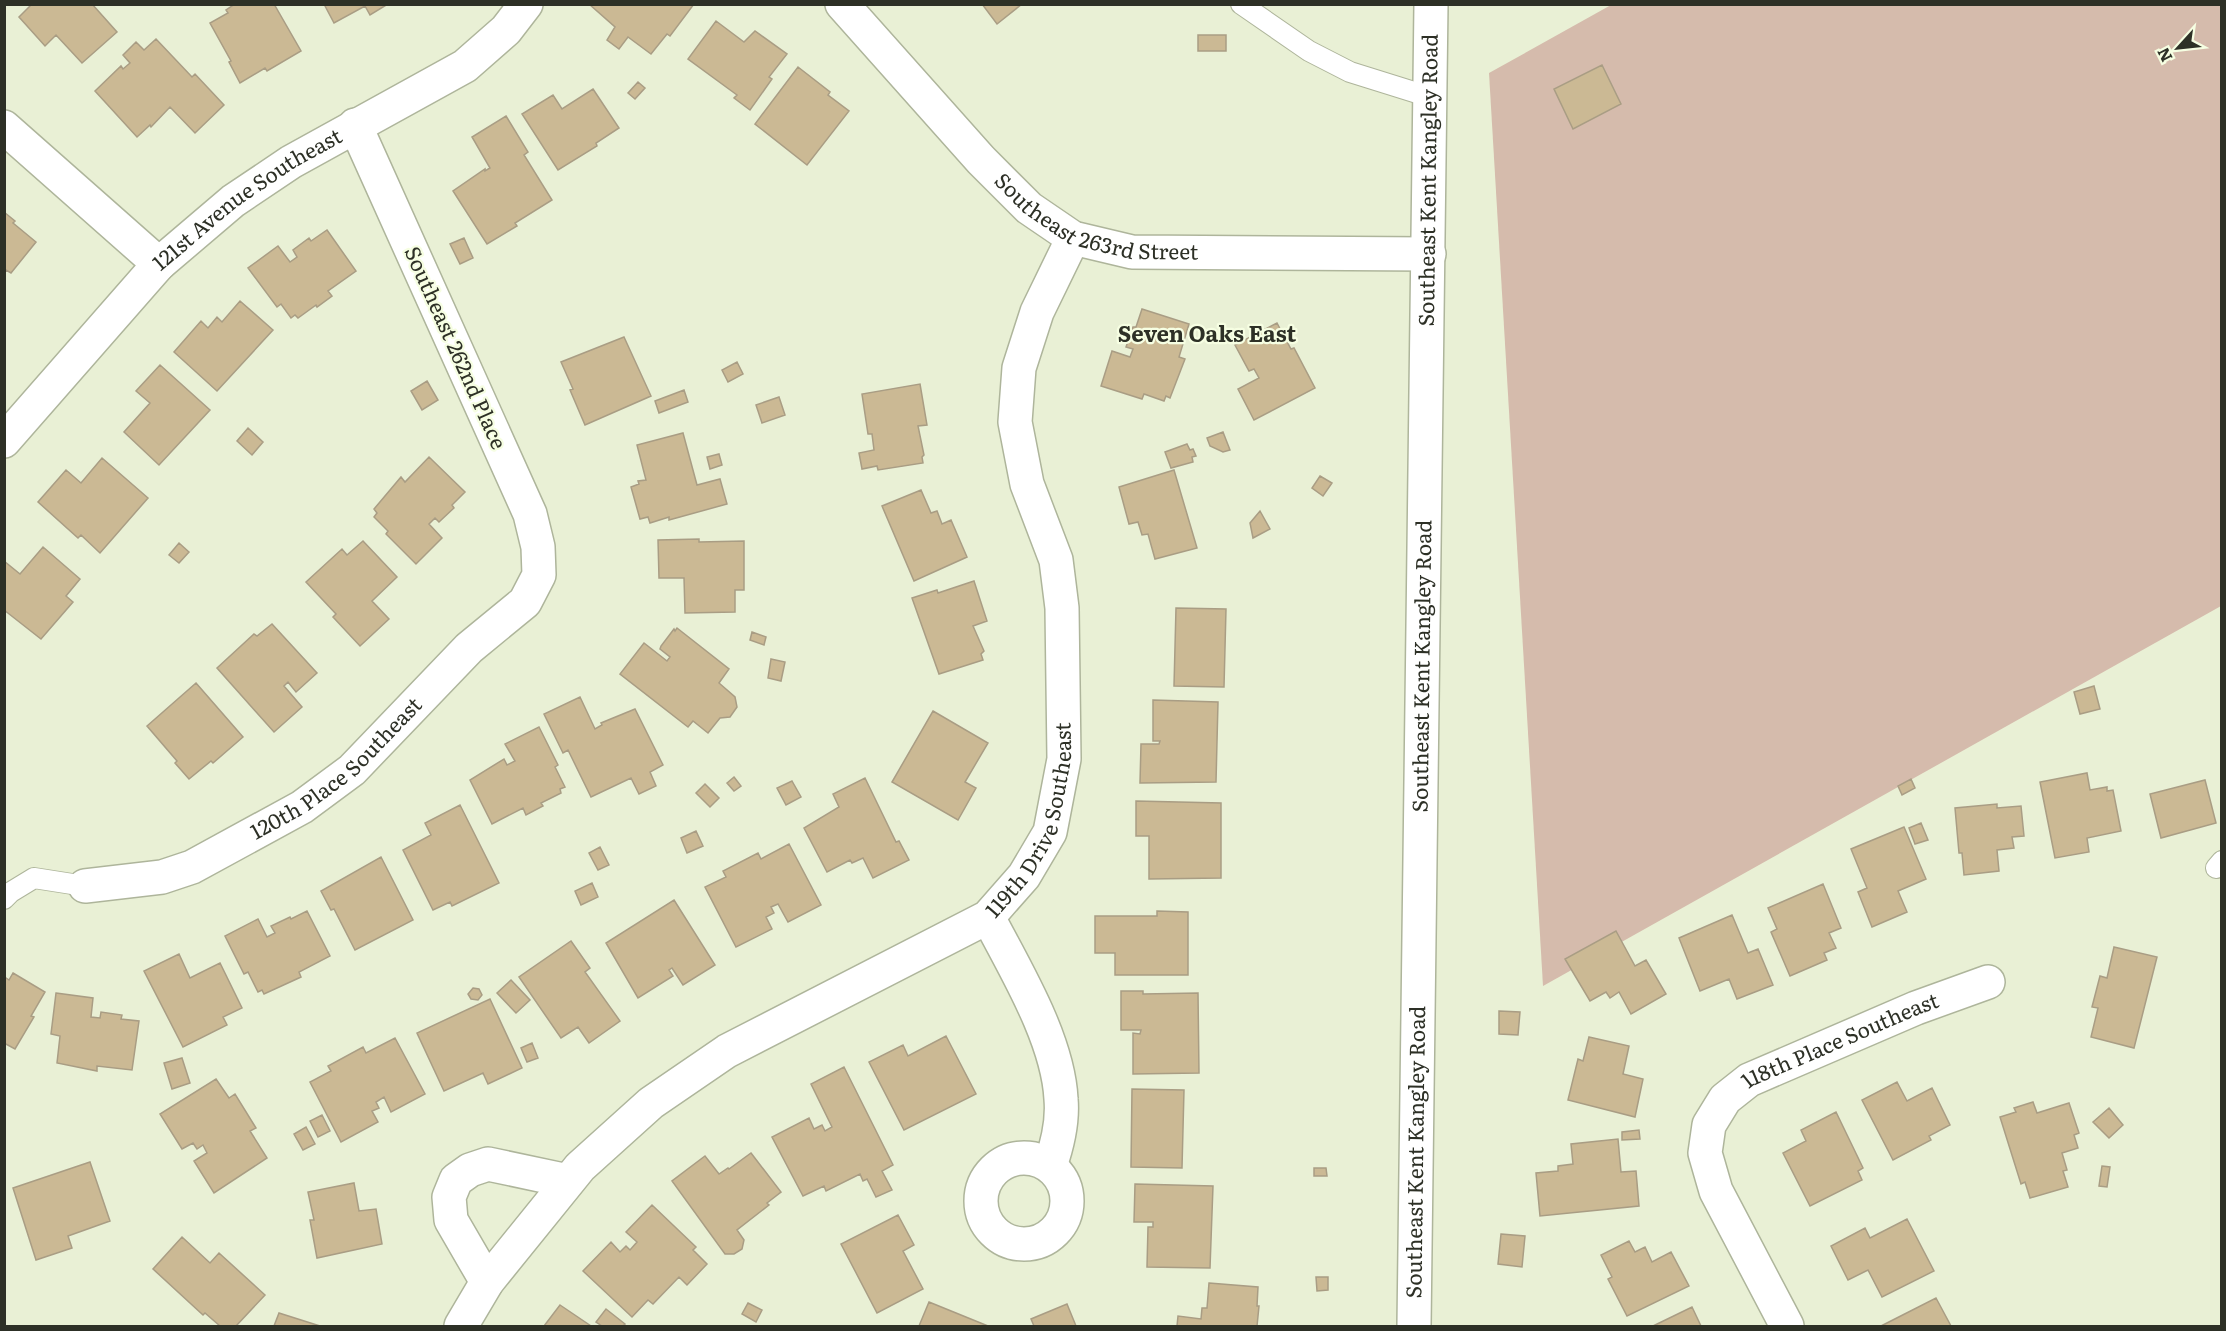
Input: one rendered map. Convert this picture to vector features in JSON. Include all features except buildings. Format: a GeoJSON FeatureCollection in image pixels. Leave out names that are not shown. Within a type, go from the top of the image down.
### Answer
{"type":"FeatureCollection","features":[{"type":"Feature","properties":{"kind":"street","name":"121st Avenue Southeast"},"geometry":{"type":"LineString","coordinates":[[4,441],[159,264],[233,201],[291,162],[465,66],[506,30],[526,4]]}},
{"type":"Feature","properties":{"kind":"street","name":"Southeast 263rd Street"},"geometry":{"type":"LineString","coordinates":[[842,4],[981,160],[1029,208],[1073,238],[1132,252],[1429,254]]}},
{"type":"Feature","properties":{"kind":"street","name":"Southeast Kent Kangley Road"},"geometry":{"type":"LineString","coordinates":[[1414,1326],[1431,4]]}},
{"type":"Feature","properties":{"kind":"street","name":"Southeast 262nd Place"},"geometry":{"type":"LineString","coordinates":[[355,125],[530,514],[538,547],[539,575]]}},
{"type":"Feature","properties":{"kind":"street"},"geometry":{"type":"LineString","coordinates":[[4,127],[159,264]]}},
{"type":"Feature","properties":{"kind":"street","name":"119th Drive Southeast"},"geometry":{"type":"LineString","coordinates":[[461,1326],[487,1282],[568,1181],[580,1167],[651,1103],[727,1051],[988,917],[1024,876],[1050,832],[1064,759],[1062,608],[1056,560],[1027,484],[1015,422],[1019,368],[1037,312],[1073,238]]}},
{"type":"Feature","properties":{"kind":"street","name":"120th Place Southeast"},"geometry":{"type":"LineString","coordinates":[[85,886],[162,877],[192,867],[303,807],[352,770],[469,648],[525,602],[539,575]]}},
{"type":"Feature","properties":{"kind":"street"},"geometry":{"type":"LineString","coordinates":[[988,917],[1032,1003],[1054,1058],[1062,1099],[1056,1148],[1050,1166]]}},
{"type":"Feature","properties":{"kind":"street","name":"118th Place Southeast"},"geometry":{"type":"LineString","coordinates":[[1786,1326],[1716,1191],[1705,1153],[1708,1125],[1725,1099],[1749,1080],[1916,1008],[1988,982]]}},
{"type":"Feature","properties":{"kind":"street"},"geometry":{"type":"LineString","coordinates":[[487,1282],[451,1220],[449,1197],[456,1180],[470,1170],[488,1164],[568,1181]]}},
{"type":"Feature","properties":{"kind":"lane"},"geometry":{"type":"LineString","coordinates":[[1242,4],[1309,51],[1350,72],[1430,97]]}},
{"type":"Feature","properties":{"kind":"lane"},"geometry":{"type":"LineString","coordinates":[[4,899],[34,878],[85,886]]}},
{"type":"Feature","properties":{"kind":"shaded area"},"geometry":{"type":"Polygon","coordinates":[[[1611,5],[2221,5],[2221,606],[1543,986],[1489,73],[1611,5]]]}},
{"type":"Feature","properties":{"kind":"district","name":"Seven Oaks East"},"geometry":{"type":"Point","coordinates":[1207,334]}}]}
